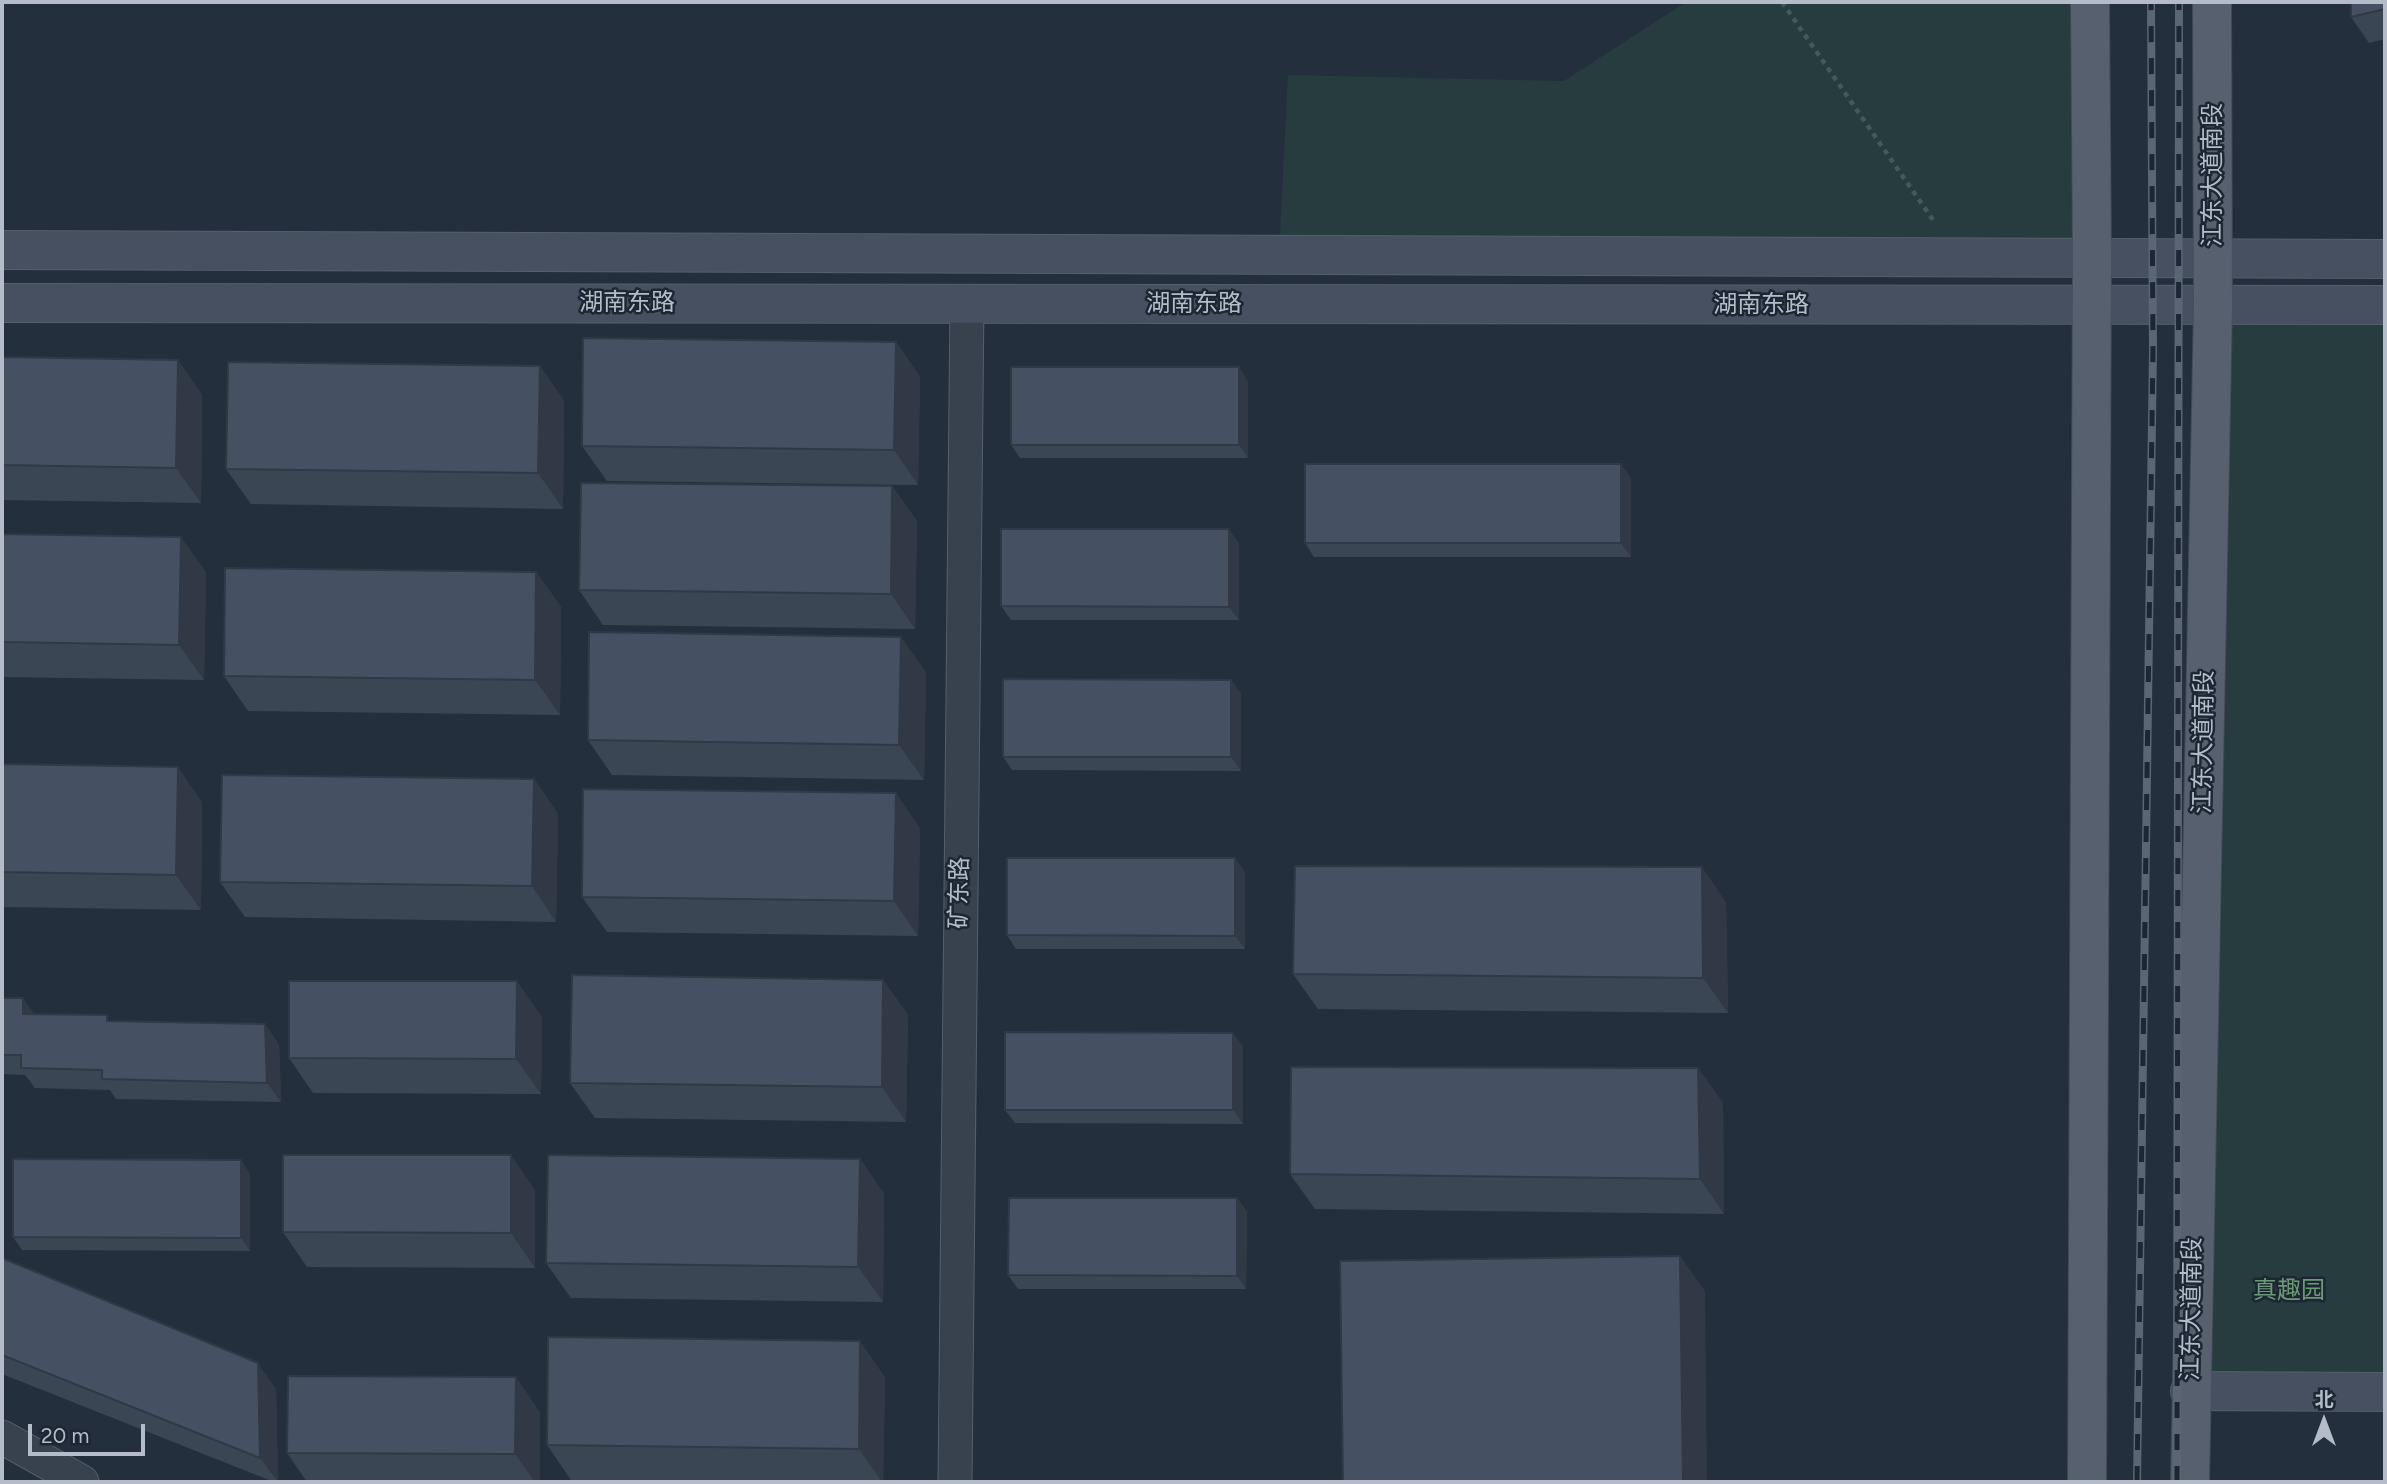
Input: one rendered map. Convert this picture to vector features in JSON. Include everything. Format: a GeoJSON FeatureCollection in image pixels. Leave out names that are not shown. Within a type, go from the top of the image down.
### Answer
{"type":"FeatureCollection","features":[{"type":"Feature","properties":{"kind":"main road"},"geometry":{"type":"LineString","coordinates":[[2087,1482],[2092,258],[2090,2]]}},
{"type":"Feature","properties":{"kind":"main road","name":"江东大道南段"},"geometry":{"type":"LineString","coordinates":[[2190,1482],[2213,306],[2212,2]]}},
{"type":"Feature","properties":{"kind":"main road"},"geometry":{"type":"LineString","coordinates":[[2,250],[2385,259]]}},
{"type":"Feature","properties":{"kind":"main road","name":"湖南东路"},"geometry":{"type":"LineString","coordinates":[[2,303],[2385,305]]}},
{"type":"Feature","properties":{"kind":"main road"},"geometry":{"type":"LineString","coordinates":[[2190,1391],[2360,1394],[2385,1392]]}},
{"type":"Feature","properties":{"kind":"street","name":"矿东路"},"geometry":{"type":"LineString","coordinates":[[955,1482],[967,303]]}},
{"type":"Feature","properties":{"kind":"street"},"geometry":{"type":"LineString","coordinates":[[2,1437],[82,1482]]}},
{"type":"Feature","properties":{"kind":"path"},"geometry":{"type":"LineString","coordinates":[[1782,2],[1960,258]]}},
{"type":"Feature","properties":{"kind":"green space"},"geometry":{"type":"Polygon","coordinates":[[[1686,2],[2073,2],[2075,248],[1279,256],[1288,75],[1564,81],[1686,2]]]}},
{"type":"Feature","properties":{"kind":"green space","name":"真趣园"},"geometry":{"type":"Polygon","coordinates":[[[2385,305],[2385,1392],[2190,1391],[2213,306],[2385,305]]]}},
{"type":"Feature","properties":{"kind":"building"},"geometry":{"type":"Polygon","coordinates":[[[2351,2],[2385,2],[2385,9],[2351,17],[2351,2]]]}},
{"type":"Feature","properties":{"kind":"building"},"geometry":{"type":"Polygon","coordinates":[[[583,338],[896,342],[894,450],[582,446],[583,338]]]}},
{"type":"Feature","properties":{"kind":"building"},"geometry":{"type":"Polygon","coordinates":[[[2,357],[178,360],[176,468],[2,465],[2,357]]]}},
{"type":"Feature","properties":{"kind":"building"},"geometry":{"type":"Polygon","coordinates":[[[228,362],[540,366],[538,473],[226,469],[228,362]]]}},
{"type":"Feature","properties":{"kind":"building"},"geometry":{"type":"Polygon","coordinates":[[[1011,367],[1239,367],[1239,445],[1011,445],[1011,367]]]}},
{"type":"Feature","properties":{"kind":"building"},"geometry":{"type":"Polygon","coordinates":[[[1305,464],[1621,464],[1621,543],[1305,543],[1305,464]]]}},
{"type":"Feature","properties":{"kind":"building"},"geometry":{"type":"Polygon","coordinates":[[[581,483],[892,486],[891,594],[579,590],[581,483]]]}},
{"type":"Feature","properties":{"kind":"building"},"geometry":{"type":"Polygon","coordinates":[[[1001,529],[1229,529],[1229,607],[1001,606],[1001,529]]]}},
{"type":"Feature","properties":{"kind":"building"},"geometry":{"type":"Polygon","coordinates":[[[2,534],[181,537],[179,645],[2,642],[2,534]]]}},
{"type":"Feature","properties":{"kind":"building"},"geometry":{"type":"Polygon","coordinates":[[[225,568],[536,572],[535,680],[224,676],[225,568]]]}},
{"type":"Feature","properties":{"kind":"building"},"geometry":{"type":"Polygon","coordinates":[[[589,632],[901,637],[899,745],[588,740],[589,632]]]}},
{"type":"Feature","properties":{"kind":"building"},"geometry":{"type":"Polygon","coordinates":[[[1003,679],[1231,680],[1231,757],[1003,757],[1003,679]]]}},
{"type":"Feature","properties":{"kind":"building"},"geometry":{"type":"Polygon","coordinates":[[[2,764],[178,767],[176,875],[2,872],[2,764]]]}},
{"type":"Feature","properties":{"kind":"building"},"geometry":{"type":"Polygon","coordinates":[[[222,775],[534,779],[532,886],[220,882],[222,775]]]}},
{"type":"Feature","properties":{"kind":"building"},"geometry":{"type":"Polygon","coordinates":[[[583,789],[896,793],[894,901],[582,897],[583,789]]]}},
{"type":"Feature","properties":{"kind":"building"},"geometry":{"type":"Polygon","coordinates":[[[1007,858],[1235,858],[1235,936],[1007,935],[1007,858]]]}},
{"type":"Feature","properties":{"kind":"building"},"geometry":{"type":"Polygon","coordinates":[[[1295,866],[1702,867],[1703,978],[1293,974],[1295,866]]]}},
{"type":"Feature","properties":{"kind":"building"},"geometry":{"type":"Polygon","coordinates":[[[572,975],[883,980],[882,1087],[570,1083],[572,975]]]}},
{"type":"Feature","properties":{"kind":"building"},"geometry":{"type":"Polygon","coordinates":[[[289,981],[517,981],[516,1059],[289,1058],[289,981]]]}},
{"type":"Feature","properties":{"kind":"building"},"geometry":{"type":"Polygon","coordinates":[[[2,998],[23,998],[23,1014],[107,1015],[107,1021],[265,1024],[267,1083],[102,1079],[102,1070],[21,1068],[21,1055],[2,1055],[2,998]]]}},
{"type":"Feature","properties":{"kind":"building"},"geometry":{"type":"Polygon","coordinates":[[[1005,1032],[1233,1033],[1233,1110],[1005,1110],[1005,1032]]]}},
{"type":"Feature","properties":{"kind":"building"},"geometry":{"type":"Polygon","coordinates":[[[1291,1067],[1698,1068],[1700,1179],[1290,1174],[1291,1067]]]}},
{"type":"Feature","properties":{"kind":"building"},"geometry":{"type":"Polygon","coordinates":[[[283,1155],[511,1155],[511,1233],[283,1232],[283,1155]]]}},
{"type":"Feature","properties":{"kind":"building"},"geometry":{"type":"Polygon","coordinates":[[[548,1155],[860,1159],[858,1267],[546,1263],[548,1155]]]}},
{"type":"Feature","properties":{"kind":"building"},"geometry":{"type":"Polygon","coordinates":[[[13,1159],[241,1160],[241,1238],[13,1237],[13,1159]]]}},
{"type":"Feature","properties":{"kind":"building"},"geometry":{"type":"Polygon","coordinates":[[[1009,1198],[1237,1198],[1237,1276],[1008,1275],[1009,1198]]]}},
{"type":"Feature","properties":{"kind":"building"},"geometry":{"type":"Polygon","coordinates":[[[1680,1256],[1683,1482],[1343,1482],[1340,1261],[1680,1256]]]}},
{"type":"Feature","properties":{"kind":"building"},"geometry":{"type":"Polygon","coordinates":[[[2,1258],[258,1363],[260,1458],[2,1355],[2,1258]]]}},
{"type":"Feature","properties":{"kind":"building"},"geometry":{"type":"Polygon","coordinates":[[[548,1337],[860,1341],[859,1449],[547,1445],[548,1337]]]}},
{"type":"Feature","properties":{"kind":"building"},"geometry":{"type":"Polygon","coordinates":[[[288,1376],[516,1377],[515,1454],[287,1453],[288,1376]]]}},
{"type":"Feature","properties":{"kind":"railway"},"geometry":{"type":"LineString","coordinates":[[2137,1482],[2153,351],[2151,2]]}},
{"type":"Feature","properties":{"kind":"railway"},"geometry":{"type":"LineString","coordinates":[[2177,1482],[2179,2]]}}]}
